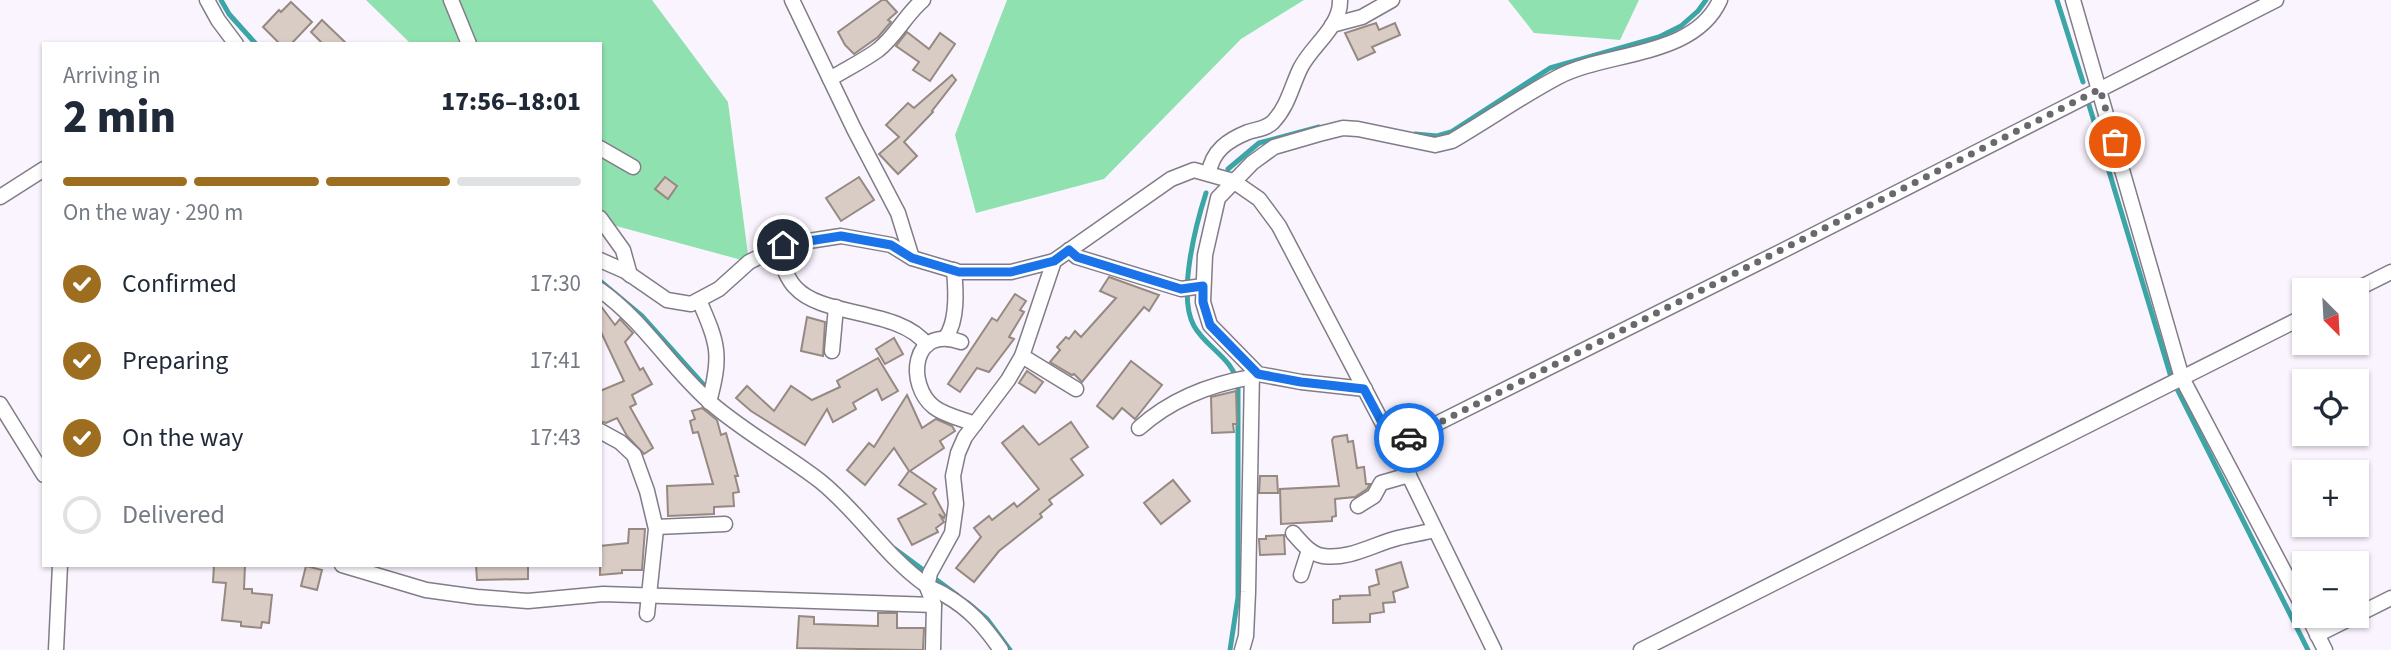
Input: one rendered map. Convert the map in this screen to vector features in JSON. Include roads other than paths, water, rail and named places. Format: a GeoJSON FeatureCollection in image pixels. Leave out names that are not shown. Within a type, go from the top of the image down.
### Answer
{"type":"FeatureCollection","features":[{"type":"Feature","properties":{"kind":"street"},"geometry":{"type":"LineString","coordinates":[[207,0],[234,42]]}},
{"type":"Feature","properties":{"kind":"street"},"geometry":{"type":"LineString","coordinates":[[451,0],[468,42]]}},
{"type":"Feature","properties":{"kind":"street"},"geometry":{"type":"LineString","coordinates":[[792,0],[898,213],[912,258]]}},
{"type":"Feature","properties":{"kind":"street"},"geometry":{"type":"LineString","coordinates":[[830,79],[879,49],[923,0]]}},
{"type":"Feature","properties":{"kind":"street"},"geometry":{"type":"LineString","coordinates":[[1209,173],[1214,155],[1223,145],[1247,132],[1268,126],[1275,120],[1287,103],[1299,70],[1309,53],[1339,15],[1340,0]]}},
{"type":"Feature","properties":{"kind":"street"},"geometry":{"type":"LineString","coordinates":[[1332,25],[1362,17],[1392,0]]}},
{"type":"Feature","properties":{"kind":"street"},"geometry":{"type":"LineString","coordinates":[[1192,288],[1205,255],[1218,198],[1252,163],[1274,147],[1343,128],[1435,145],[1452,141],[1560,75],[1680,40],[1701,24],[1720,0]]}},
{"type":"Feature","properties":{"kind":"street"},"geometry":{"type":"LineString","coordinates":[[2073,0],[2100,89],[2176,380],[2292,588]]}},
{"type":"Feature","properties":{"kind":"street"},"geometry":{"type":"LineString","coordinates":[[1394,445],[2276,0]]}},
{"type":"Feature","properties":{"kind":"street"},"geometry":{"type":"LineString","coordinates":[[602,149],[633,167]]}},
{"type":"Feature","properties":{"kind":"street"},"geometry":{"type":"LineString","coordinates":[[0,197],[42,170]]}},
{"type":"Feature","properties":{"kind":"street"},"geometry":{"type":"LineString","coordinates":[[602,261],[630,275],[667,300],[691,304],[719,289],[749,262],[776,248],[841,236],[891,245],[912,258],[954,270],[1011,272],[1054,261],[1171,179],[1194,170],[1233,181],[1259,199],[1279,226],[1394,445],[1494,650]]}},
{"type":"Feature","properties":{"kind":"street"},"geometry":{"type":"LineString","coordinates":[[602,221],[623,250],[630,275]]}},
{"type":"Feature","properties":{"kind":"street"},"geometry":{"type":"LineString","coordinates":[[776,248],[794,287],[804,294],[836,307],[911,328],[927,345]]}},
{"type":"Feature","properties":{"kind":"street"},"geometry":{"type":"LineString","coordinates":[[1069,250],[1077,257],[1192,288],[1203,302],[1210,325],[1244,377],[1248,592],[1246,636],[1242,650]]}},
{"type":"Feature","properties":{"kind":"street"},"geometry":{"type":"LineString","coordinates":[[933,650],[934,606],[929,580],[952,533],[956,504],[954,476],[958,453],[965,437],[1008,380],[1022,356],[1054,261]]}},
{"type":"Feature","properties":{"kind":"street"},"geometry":{"type":"LineString","coordinates":[[954,270],[956,286],[952,326],[946,337],[927,345],[917,366],[922,390],[935,408],[975,424]]}},
{"type":"Feature","properties":{"kind":"street"},"geometry":{"type":"LineString","coordinates":[[2370,282],[2391,272]]}},
{"type":"Feature","properties":{"kind":"street"},"geometry":{"type":"LineString","coordinates":[[602,291],[619,303],[752,436],[820,481],[884,548],[976,617],[1001,650]]}},
{"type":"Feature","properties":{"kind":"street"},"geometry":{"type":"LineString","coordinates":[[699,300],[715,337],[718,357],[711,395]]}},
{"type":"Feature","properties":{"kind":"street"},"geometry":{"type":"LineString","coordinates":[[832,351],[836,307]]}},
{"type":"Feature","properties":{"kind":"street"},"geometry":{"type":"LineString","coordinates":[[1641,650],[2292,322]]}},
{"type":"Feature","properties":{"kind":"street"},"geometry":{"type":"LineString","coordinates":[[946,337],[961,342]]}},
{"type":"Feature","properties":{"kind":"street"},"geometry":{"type":"LineString","coordinates":[[1022,356],[1076,389]]}},
{"type":"Feature","properties":{"kind":"street"},"geometry":{"type":"LineString","coordinates":[[1139,428],[1152,415],[1171,404],[1223,382],[1244,377],[1364,389]]}},
{"type":"Feature","properties":{"kind":"street"},"geometry":{"type":"LineString","coordinates":[[0,404],[42,472]]}},
{"type":"Feature","properties":{"kind":"street"},"geometry":{"type":"LineString","coordinates":[[602,432],[620,442],[634,455],[656,527],[647,614]]}},
{"type":"Feature","properties":{"kind":"street"},"geometry":{"type":"LineString","coordinates":[[1358,506],[1374,496],[1381,483],[1409,475]]}},
{"type":"Feature","properties":{"kind":"street"},"geometry":{"type":"LineString","coordinates":[[656,527],[724,524]]}},
{"type":"Feature","properties":{"kind":"street"},"geometry":{"type":"LineString","coordinates":[[1293,533],[1309,550],[1322,556],[1352,554],[1396,539],[1435,530]]}},
{"type":"Feature","properties":{"kind":"street"},"geometry":{"type":"LineString","coordinates":[[1301,575],[1309,550]]}},
{"type":"Feature","properties":{"kind":"street"},"geometry":{"type":"LineString","coordinates":[[56,650],[60,567]]}},
{"type":"Feature","properties":{"kind":"street"},"geometry":{"type":"LineString","coordinates":[[349,567],[426,590],[528,601],[603,594],[934,606]]}},
{"type":"Feature","properties":{"kind":"street"},"geometry":{"type":"LineString","coordinates":[[2369,608],[2391,597]]}},
{"type":"Feature","properties":{"kind":"street"},"geometry":{"type":"LineString","coordinates":[[2314,628],[2325,650]]}},
{"type":"Feature","properties":{"kind":"street"},"geometry":{"type":"LineString","coordinates":[[2318,635],[2331,628]]}},
{"type":"Feature","properties":{"kind":"waterway"},"geometry":{"type":"LineString","coordinates":[[221,0],[229,14],[254,42]]}},
{"type":"Feature","properties":{"kind":"waterway"},"geometry":{"type":"LineString","coordinates":[[1415,134],[1437,136],[1451,132],[1550,68],[1659,37],[1681,26],[1706,0]]}},
{"type":"Feature","properties":{"kind":"waterway"},"geometry":{"type":"LineString","coordinates":[[2057,0],[2083,82]]}},
{"type":"Feature","properties":{"kind":"waterway"},"geometry":{"type":"LineString","coordinates":[[2089,105],[2171,377],[2308,650]]}},
{"type":"Feature","properties":{"kind":"waterway"},"geometry":{"type":"LineString","coordinates":[[1228,169],[1259,143],[1319,127]]}},
{"type":"Feature","properties":{"kind":"waterway"},"geometry":{"type":"LineString","coordinates":[[1206,193],[1190,260],[1187,297],[1194,326],[1226,361],[1238,386],[1238,597],[1230,650]]}},
{"type":"Feature","properties":{"kind":"waterway"},"geometry":{"type":"LineString","coordinates":[[602,283],[642,316],[710,392]]}},
{"type":"Feature","properties":{"kind":"waterway"},"geometry":{"type":"LineString","coordinates":[[895,549],[957,595]]}},
{"type":"Feature","properties":{"kind":"waterway"},"geometry":{"type":"LineString","coordinates":[[968,603],[987,619],[1010,650]]}}]}
